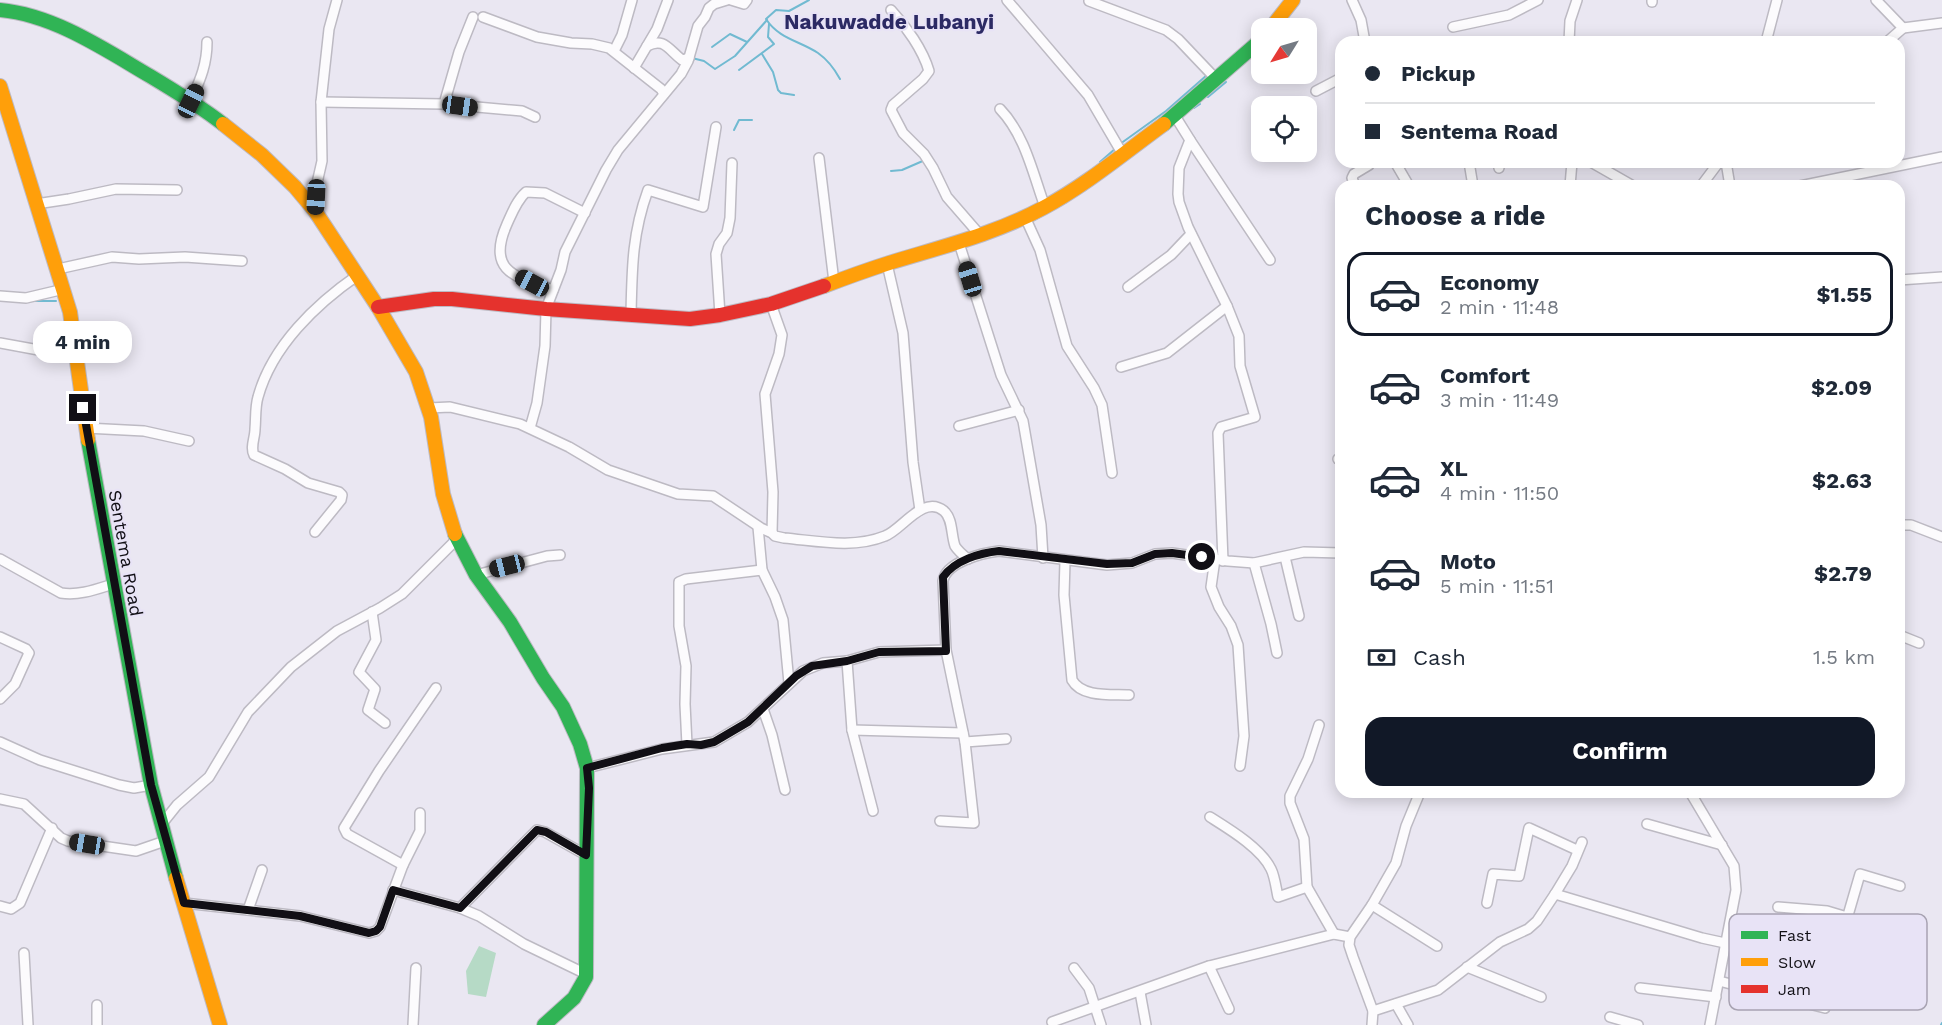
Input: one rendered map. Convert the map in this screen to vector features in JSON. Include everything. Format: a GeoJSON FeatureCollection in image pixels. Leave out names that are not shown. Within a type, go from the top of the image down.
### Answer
{"type":"FeatureCollection","features":[{"type":"Feature","properties":{"kind":"street"},"geometry":{"type":"LineString","coordinates":[[315,211],[317,183],[322,161],[321,102],[329,29],[337,0]]}},
{"type":"Feature","properties":{"kind":"street"},"geometry":{"type":"LineString","coordinates":[[614,51],[622,35],[632,0]]}},
{"type":"Feature","properties":{"kind":"street"},"geometry":{"type":"LineString","coordinates":[[634,68],[657,30],[668,0]]}},
{"type":"Feature","properties":{"kind":"street"},"geometry":{"type":"LineString","coordinates":[[530,428],[537,403],[545,346],[546,309],[566,252],[606,170],[618,150],[681,74],[689,58],[698,26],[705,18],[709,8],[714,3],[729,0],[744,4],[747,0]]}},
{"type":"Feature","properties":{"kind":"street"},"geometry":{"type":"LineString","coordinates":[[1007,0],[1088,95],[1122,153]]}},
{"type":"Feature","properties":{"kind":"street"},"geometry":{"type":"LineString","coordinates":[[1352,0],[1361,20],[1364,36]]}},
{"type":"Feature","properties":{"kind":"street"},"geometry":{"type":"LineString","coordinates":[[1453,27],[1509,15],[1538,0]]}},
{"type":"Feature","properties":{"kind":"street"},"geometry":{"type":"LineString","coordinates":[[1569,36],[1570,21],[1576,0]]}},
{"type":"Feature","properties":{"kind":"street"},"geometry":{"type":"LineString","coordinates":[[1768,36],[1778,0]]}},
{"type":"Feature","properties":{"kind":"street"},"geometry":{"type":"LineString","coordinates":[[1876,0],[1903,28]]}},
{"type":"Feature","properties":{"kind":"street"},"geometry":{"type":"LineString","coordinates":[[1089,1],[1166,30],[1178,39],[1217,80]]}},
{"type":"Feature","properties":{"kind":"street"},"geometry":{"type":"LineString","coordinates":[[1278,18],[1288,2]]}},
{"type":"Feature","properties":{"kind":"street"},"geometry":{"type":"LineString","coordinates":[[0,10],[21,12],[50,22],[94,44],[191,101],[246,141],[295,187],[315,211],[358,275],[416,372],[429,408],[443,494],[457,539],[476,575],[510,622],[563,707],[580,744],[587,768],[589,788],[586,855],[588,894],[586,974],[580,992],[544,1025]]}},
{"type":"Feature","properties":{"kind":"street"},"geometry":{"type":"LineString","coordinates":[[891,10],[912,39],[929,71],[893,105],[891,110],[903,133],[929,161],[947,197],[980,235]]}},
{"type":"Feature","properties":{"kind":"street"},"geometry":{"type":"LineString","coordinates":[[444,104],[459,52],[478,17],[537,37],[592,44],[614,51],[661,89],[664,94]]}},
{"type":"Feature","properties":{"kind":"street"},"geometry":{"type":"LineString","coordinates":[[1894,36],[1903,28],[1942,23]]}},
{"type":"Feature","properties":{"kind":"street"},"geometry":{"type":"LineString","coordinates":[[191,101],[205,70],[207,42]]}},
{"type":"Feature","properties":{"kind":"street"},"geometry":{"type":"LineString","coordinates":[[647,46],[661,42],[682,60],[689,58]]}},
{"type":"Feature","properties":{"kind":"street"},"geometry":{"type":"LineString","coordinates":[[378,307],[434,299],[452,299],[546,309],[690,319],[771,304],[887,264],[960,243],[1045,207],[1084,182],[1175,116],[1251,48]]}},
{"type":"Feature","properties":{"kind":"street"},"geometry":{"type":"LineString","coordinates":[[1316,91],[1335,81]]}},
{"type":"Feature","properties":{"kind":"street","name":"Sentema Road"},"geometry":{"type":"LineString","coordinates":[[0,86],[70,312],[86,428],[151,785],[165,841],[220,1025]]}},
{"type":"Feature","properties":{"kind":"street"},"geometry":{"type":"LineString","coordinates":[[321,102],[444,104],[522,111],[535,117]]}},
{"type":"Feature","properties":{"kind":"street"},"geometry":{"type":"LineString","coordinates":[[1000,109],[1012,121],[1045,207]]}},
{"type":"Feature","properties":{"kind":"street"},"geometry":{"type":"LineString","coordinates":[[1175,116],[1270,260]]}},
{"type":"Feature","properties":{"kind":"street"},"geometry":{"type":"LineString","coordinates":[[631,315],[633,251],[640,214],[648,190],[703,207],[716,128]]}},
{"type":"Feature","properties":{"kind":"street"},"geometry":{"type":"LineString","coordinates":[[1190,140],[1179,168],[1178,194],[1191,234],[1227,306],[1239,336],[1240,366],[1255,417],[1221,427],[1218,433],[1219,560],[1211,587],[1238,645],[1244,736],[1240,766]]}},
{"type":"Feature","properties":{"kind":"street"},"geometry":{"type":"LineString","coordinates":[[1905,165],[1942,157]]}},
{"type":"Feature","properties":{"kind":"street"},"geometry":{"type":"LineString","coordinates":[[819,158],[834,282]]}},
{"type":"Feature","properties":{"kind":"street"},"geometry":{"type":"LineString","coordinates":[[720,315],[716,254],[719,244],[727,233],[730,218],[732,163]]}},
{"type":"Feature","properties":{"kind":"street"},"geometry":{"type":"LineString","coordinates":[[1353,180],[1354,174],[1365,168]]}},
{"type":"Feature","properties":{"kind":"street"},"geometry":{"type":"LineString","coordinates":[[1602,168],[1623,180]]}},
{"type":"Feature","properties":{"kind":"street"},"geometry":{"type":"LineString","coordinates":[[1829,180],[1888,168]]}},
{"type":"Feature","properties":{"kind":"street"},"geometry":{"type":"LineString","coordinates":[[295,187],[317,183]]}},
{"type":"Feature","properties":{"kind":"street"},"geometry":{"type":"LineString","coordinates":[[36,204],[116,189],[177,190]]}},
{"type":"Feature","properties":{"kind":"street"},"geometry":{"type":"LineString","coordinates":[[554,290],[532,283],[502,266],[500,247],[504,231],[515,207],[526,192],[545,193],[585,213]]}},
{"type":"Feature","properties":{"kind":"street"},"geometry":{"type":"LineString","coordinates":[[1025,217],[1040,250],[1066,346],[1094,388],[1102,405],[1112,473]]}},
{"type":"Feature","properties":{"kind":"street"},"geometry":{"type":"LineString","coordinates":[[1128,287],[1165,261],[1191,234]]}},
{"type":"Feature","properties":{"kind":"street"},"geometry":{"type":"LineString","coordinates":[[960,243],[1001,375],[1019,410],[1025,429],[1027,452],[1041,525],[1043,558]]}},
{"type":"Feature","properties":{"kind":"street"},"geometry":{"type":"LineString","coordinates":[[58,269],[106,257],[139,260],[185,257],[243,261]]}},
{"type":"Feature","properties":{"kind":"street"},"geometry":{"type":"LineString","coordinates":[[887,264],[903,333],[913,462],[920,510]]}},
{"type":"Feature","properties":{"kind":"street"},"geometry":{"type":"LineString","coordinates":[[315,532],[341,500],[342,495],[339,492],[308,483],[285,469],[254,455],[252,450],[257,403],[274,358],[302,323],[341,286],[358,275]]}},
{"type":"Feature","properties":{"kind":"street"},"geometry":{"type":"LineString","coordinates":[[1905,280],[1942,277]]}},
{"type":"Feature","properties":{"kind":"street"},"geometry":{"type":"LineString","coordinates":[[0,296],[26,298],[64,290]]}},
{"type":"Feature","properties":{"kind":"street"},"geometry":{"type":"LineString","coordinates":[[771,304],[782,335],[779,354],[765,394],[773,492],[772,533]]}},
{"type":"Feature","properties":{"kind":"street"},"geometry":{"type":"LineString","coordinates":[[1121,367],[1167,353],[1227,306]]}},
{"type":"Feature","properties":{"kind":"street"},"geometry":{"type":"LineString","coordinates":[[0,343],[44,351],[75,349]]}},
{"type":"Feature","properties":{"kind":"street"},"geometry":{"type":"LineString","coordinates":[[429,408],[450,406],[509,420],[569,447],[608,470],[678,494],[713,496],[758,527],[784,538],[842,544],[855,543],[890,534],[920,510],[931,507],[944,511],[950,522],[955,546],[968,559]]}},
{"type":"Feature","properties":{"kind":"street"},"geometry":{"type":"LineString","coordinates":[[959,426],[1019,410]]}},
{"type":"Feature","properties":{"kind":"street"},"geometry":{"type":"LineString","coordinates":[[86,428],[144,431],[189,441]]}},
{"type":"Feature","properties":{"kind":"street"},"geometry":{"type":"LineString","coordinates":[[1905,525],[1911,525],[1942,537]]}},
{"type":"Feature","properties":{"kind":"street"},"geometry":{"type":"LineString","coordinates":[[758,527],[762,570],[783,620],[789,682]]}},
{"type":"Feature","properties":{"kind":"street"},"geometry":{"type":"LineString","coordinates":[[161,825],[177,805],[208,777],[248,712],[291,667],[337,631],[402,594],[457,539]]}},
{"type":"Feature","properties":{"kind":"street"},"geometry":{"type":"LineString","coordinates":[[940,821],[974,823],[964,737],[946,651],[943,577],[949,569],[981,553],[999,551],[1065,561],[1119,564],[1132,563],[1155,554],[1172,553],[1254,563],[1304,552],[1335,553]]}},
{"type":"Feature","properties":{"kind":"street"},"geometry":{"type":"LineString","coordinates":[[476,575],[547,556],[560,555]]}},
{"type":"Feature","properties":{"kind":"street"},"geometry":{"type":"LineString","coordinates":[[1284,557],[1299,616]]}},
{"type":"Feature","properties":{"kind":"street"},"geometry":{"type":"LineString","coordinates":[[0,559],[61,593],[87,592],[113,584]]}},
{"type":"Feature","properties":{"kind":"street"},"geometry":{"type":"LineString","coordinates":[[1065,561],[1064,595],[1072,680],[1075,686],[1088,692],[1129,695]]}},
{"type":"Feature","properties":{"kind":"street"},"geometry":{"type":"LineString","coordinates":[[1254,563],[1277,653]]}},
{"type":"Feature","properties":{"kind":"street"},"geometry":{"type":"LineString","coordinates":[[687,744],[686,666],[679,626],[678,582],[686,579],[762,570]]}},
{"type":"Feature","properties":{"kind":"street"},"geometry":{"type":"LineString","coordinates":[[372,612],[376,640],[358,672],[375,689],[368,710],[385,723]]}},
{"type":"Feature","properties":{"kind":"street"},"geometry":{"type":"LineString","coordinates":[[0,636],[26,649],[29,653],[15,684],[0,699]]}},
{"type":"Feature","properties":{"kind":"street"},"geometry":{"type":"LineString","coordinates":[[1905,637],[1919,643]]}},
{"type":"Feature","properties":{"kind":"street"},"geometry":{"type":"LineString","coordinates":[[587,768],[643,753],[687,744],[701,745],[714,742],[748,722],[789,682],[812,666],[847,661],[879,652],[946,651]]}},
{"type":"Feature","properties":{"kind":"street"},"geometry":{"type":"LineString","coordinates":[[847,661],[852,730],[873,811]]}},
{"type":"Feature","properties":{"kind":"street"},"geometry":{"type":"LineString","coordinates":[[403,865],[347,834],[344,828],[379,771],[436,688]]}},
{"type":"Feature","properties":{"kind":"street"},"geometry":{"type":"LineString","coordinates":[[763,709],[772,735],[785,790]]}},
{"type":"Feature","properties":{"kind":"street"},"geometry":{"type":"LineString","coordinates":[[1319,725],[1308,759],[1290,796],[1290,803],[1304,839],[1307,887],[1334,934]]}},
{"type":"Feature","properties":{"kind":"street"},"geometry":{"type":"LineString","coordinates":[[852,730],[1006,739]]}},
{"type":"Feature","properties":{"kind":"street"},"geometry":{"type":"LineString","coordinates":[[0,742],[40,760],[134,788],[151,785]]}},
{"type":"Feature","properties":{"kind":"street"},"geometry":{"type":"LineString","coordinates":[[1372,1025],[1373,1011],[1349,945],[1350,937],[1372,905],[1395,862],[1418,798]]}},
{"type":"Feature","properties":{"kind":"street"},"geometry":{"type":"LineString","coordinates":[[1694,798],[1734,866],[1737,875],[1731,914]]}},
{"type":"Feature","properties":{"kind":"street"},"geometry":{"type":"LineString","coordinates":[[0,799],[24,804],[61,838],[68,841],[127,851],[144,850],[165,841]]}},
{"type":"Feature","properties":{"kind":"street"},"geometry":{"type":"LineString","coordinates":[[184,903],[300,916],[371,933],[380,927],[403,865],[420,831],[420,813]]}},
{"type":"Feature","properties":{"kind":"street"},"geometry":{"type":"LineString","coordinates":[[1210,817],[1240,836],[1271,868],[1278,897],[1307,887]]}},
{"type":"Feature","properties":{"kind":"street"},"geometry":{"type":"LineString","coordinates":[[1647,824],[1722,845]]}},
{"type":"Feature","properties":{"kind":"street"},"geometry":{"type":"LineString","coordinates":[[0,906],[11,909],[20,903],[52,828]]}},
{"type":"Feature","properties":{"kind":"street"},"geometry":{"type":"LineString","coordinates":[[1373,1011],[1438,990],[1500,942],[1528,929],[1537,921],[1555,894],[1572,866],[1579,846],[1529,828],[1519,876],[1493,874],[1487,903]]}},
{"type":"Feature","properties":{"kind":"street"},"geometry":{"type":"LineString","coordinates":[[460,908],[537,830],[546,832],[586,855]]}},
{"type":"Feature","properties":{"kind":"street"},"geometry":{"type":"LineString","coordinates":[[248,910],[262,870]]}},
{"type":"Feature","properties":{"kind":"street"},"geometry":{"type":"LineString","coordinates":[[1848,914],[1860,874],[1900,886]]}},
{"type":"Feature","properties":{"kind":"street"},"geometry":{"type":"LineString","coordinates":[[393,890],[460,908],[479,916],[524,944],[586,974]]}},
{"type":"Feature","properties":{"kind":"street"},"geometry":{"type":"LineString","coordinates":[[1555,894],[1643,921],[1729,943]]}},
{"type":"Feature","properties":{"kind":"street"},"geometry":{"type":"LineString","coordinates":[[1372,905],[1437,946]]}},
{"type":"Feature","properties":{"kind":"street"},"geometry":{"type":"LineString","coordinates":[[1778,907],[1827,911],[1837,914]]}},
{"type":"Feature","properties":{"kind":"street"},"geometry":{"type":"LineString","coordinates":[[1710,1025],[1729,924]]}},
{"type":"Feature","properties":{"kind":"street"},"geometry":{"type":"LineString","coordinates":[[1052,1022],[1209,966],[1334,934],[1350,937]]}},
{"type":"Feature","properties":{"kind":"street"},"geometry":{"type":"LineString","coordinates":[[24,953],[28,1025]]}},
{"type":"Feature","properties":{"kind":"street"},"geometry":{"type":"LineString","coordinates":[[1209,966],[1229,1010]]}},
{"type":"Feature","properties":{"kind":"street"},"geometry":{"type":"LineString","coordinates":[[1467,967],[1541,997]]}},
{"type":"Feature","properties":{"kind":"street"},"geometry":{"type":"LineString","coordinates":[[412,1025],[417,968]]}},
{"type":"Feature","properties":{"kind":"street"},"geometry":{"type":"LineString","coordinates":[[1074,968],[1089,988],[1101,1025]]}},
{"type":"Feature","properties":{"kind":"street"},"geometry":{"type":"LineString","coordinates":[[1719,981],[1729,984]]}},
{"type":"Feature","properties":{"kind":"street"},"geometry":{"type":"LineString","coordinates":[[1640,988],[1716,997]]}},
{"type":"Feature","properties":{"kind":"street"},"geometry":{"type":"LineString","coordinates":[[1140,992],[1146,1025]]}},
{"type":"Feature","properties":{"kind":"street"},"geometry":{"type":"LineString","coordinates":[[1396,1004],[1408,1025]]}},
{"type":"Feature","properties":{"kind":"street"},"geometry":{"type":"LineString","coordinates":[[97,1005],[97,1025]]}},
{"type":"Feature","properties":{"kind":"street"},"geometry":{"type":"LineString","coordinates":[[1610,1017],[1638,1025]]}},
{"type":"Feature","properties":{"kind":"green space"},"geometry":{"type":"Polygon","coordinates":[[[479,946],[496,953],[486,997],[468,994],[466,971],[479,946]]]}},
{"type":"Feature","properties":{"kind":"waterway"},"geometry":{"type":"LineString","coordinates":[[809,0],[789,11],[776,10],[766,19],[783,35],[822,56],[840,79]]}},
{"type":"Feature","properties":{"kind":"waterway"},"geometry":{"type":"LineString","coordinates":[[692,58],[704,61],[715,69],[735,56],[767,20]]}},
{"type":"Feature","properties":{"kind":"waterway"},"geometry":{"type":"LineString","coordinates":[[739,70],[774,44],[768,37],[769,24]]}},
{"type":"Feature","properties":{"kind":"waterway"},"geometry":{"type":"LineString","coordinates":[[712,47],[730,34],[747,42]]}},
{"type":"Feature","properties":{"kind":"waterway"},"geometry":{"type":"LineString","coordinates":[[762,54],[773,72],[778,90],[781,93],[794,95]]}},
{"type":"Feature","properties":{"kind":"waterway"},"geometry":{"type":"LineString","coordinates":[[1120,144],[1166,111],[1207,75]]}},
{"type":"Feature","properties":{"kind":"waterway"},"geometry":{"type":"LineString","coordinates":[[1208,97],[1226,82]]}},
{"type":"Feature","properties":{"kind":"waterway"},"geometry":{"type":"LineString","coordinates":[[1194,108],[1200,104]]}},
{"type":"Feature","properties":{"kind":"waterway"},"geometry":{"type":"LineString","coordinates":[[734,130],[739,120],[752,120]]}},
{"type":"Feature","properties":{"kind":"waterway"},"geometry":{"type":"LineString","coordinates":[[1100,162],[1116,148]]}},
{"type":"Feature","properties":{"kind":"waterway"},"geometry":{"type":"LineString","coordinates":[[891,171],[902,170],[925,160]]}},
{"type":"Feature","properties":{"kind":"waterway"},"geometry":{"type":"LineString","coordinates":[[1084,191],[1110,171]]}},
{"type":"Feature","properties":{"kind":"waterway"},"geometry":{"type":"LineString","coordinates":[[1031,222],[1067,202]]}},
{"type":"Feature","properties":{"kind":"waterway"},"geometry":{"type":"LineString","coordinates":[[32,301],[56,301]]}},
{"type":"Feature","properties":{"kind":"traffic: fast"},"geometry":{"type":"LineString","coordinates":[[0,10],[40,19],[78,35],[169,87],[223,124]]}},
{"type":"Feature","properties":{"kind":"traffic: fast"},"geometry":{"type":"LineString","coordinates":[[1164,124],[1251,49]]}},
{"type":"Feature","properties":{"kind":"traffic: fast"},"geometry":{"type":"LineString","coordinates":[[88,440],[151,785],[176,878]]}},
{"type":"Feature","properties":{"kind":"traffic: fast"},"geometry":{"type":"LineString","coordinates":[[455,534],[476,575],[510,622],[563,707],[580,744],[587,768],[586,977],[574,998],[544,1025]]}},
{"type":"Feature","properties":{"kind":"traffic: slow"},"geometry":{"type":"LineString","coordinates":[[1279,18],[1293,0]]}},
{"type":"Feature","properties":{"kind":"traffic: slow"},"geometry":{"type":"LineString","coordinates":[[0,86],[70,312],[88,440]]}},
{"type":"Feature","properties":{"kind":"traffic: slow"},"geometry":{"type":"LineString","coordinates":[[223,124],[262,155],[295,187],[315,211],[378,307],[416,372],[431,417],[443,494],[455,534]]}},
{"type":"Feature","properties":{"kind":"traffic: slow"},"geometry":{"type":"LineString","coordinates":[[824,286],[987,233],[1025,217],[1074,189],[1164,124]]}},
{"type":"Feature","properties":{"kind":"traffic: slow"},"geometry":{"type":"LineString","coordinates":[[176,878],[220,1025]]}},
{"type":"Feature","properties":{"kind":"traffic: jam"},"geometry":{"type":"LineString","coordinates":[[378,307],[434,299],[452,299],[546,309],[690,319],[771,304],[824,286]]}},
{"type":"Feature","properties":{"kind":"district","name":"Nakuwadde Lubanyi"},"geometry":{"type":"Point","coordinates":[889,21]}},
{"type":"Feature","properties":{"kind":"route"},"geometry":{"type":"LineString","coordinates":[[83,408],[151,785],[184,903],[300,916],[369,933],[374,933],[380,927],[393,890],[460,908],[537,830],[546,832],[586,855],[589,788],[587,768],[662,748],[687,744],[709,744],[723,738],[748,722],[796,676],[812,666],[847,661],[879,652],[946,651],[943,577],[949,569],[981,553],[999,551],[1065,561],[1107,564],[1132,563],[1155,554],[1172,553],[1202,557]]}}]}
